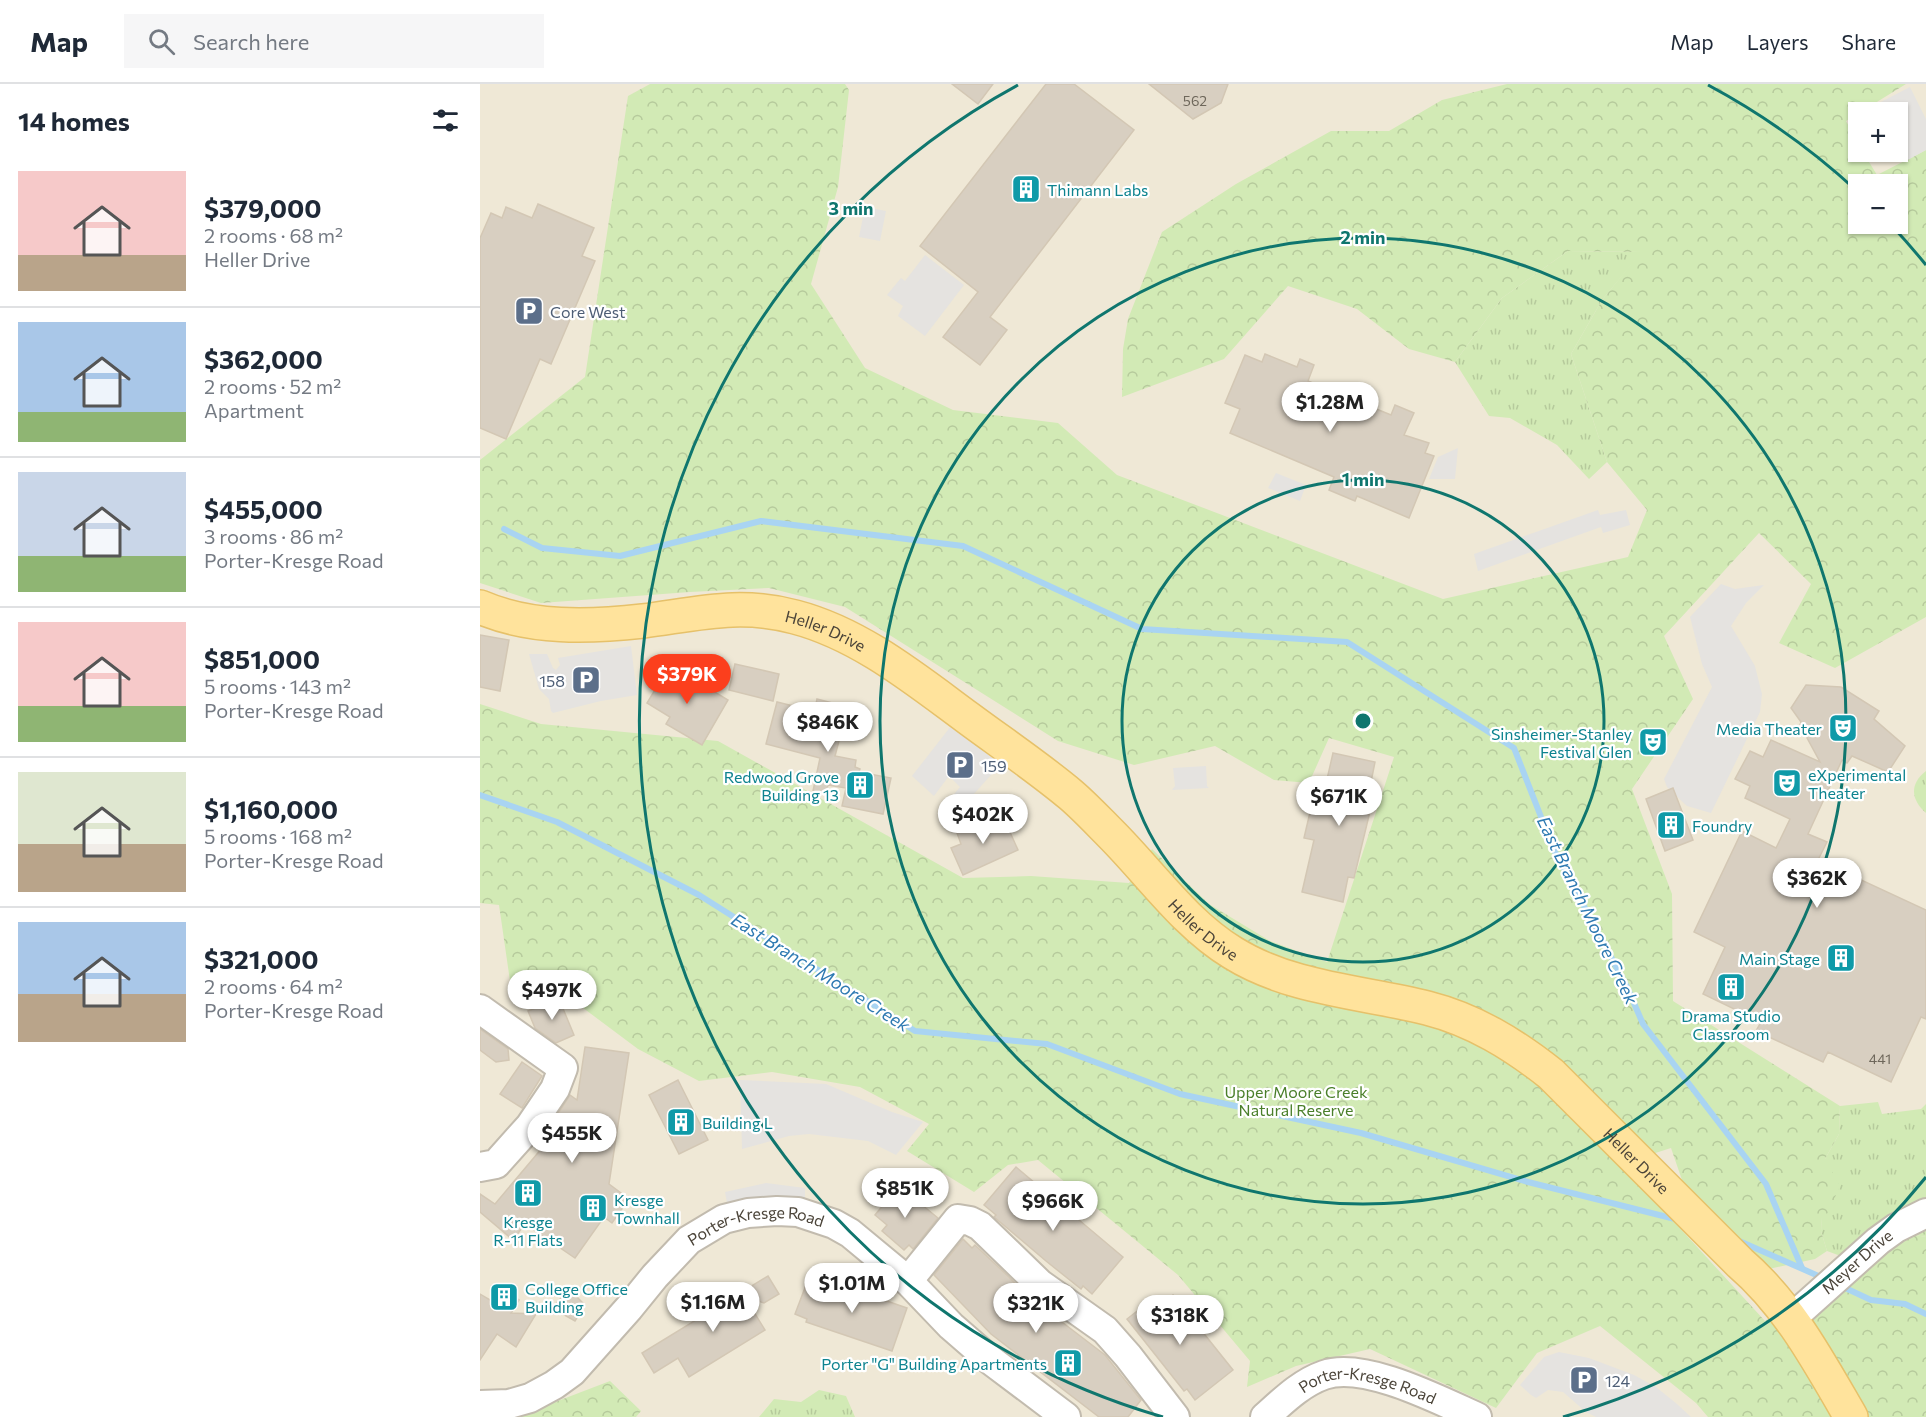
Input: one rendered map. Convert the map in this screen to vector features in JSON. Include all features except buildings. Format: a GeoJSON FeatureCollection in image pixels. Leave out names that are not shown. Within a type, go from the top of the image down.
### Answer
{"type":"FeatureCollection","features":[{"type":"Feature","properties":{"kind":"main road","name":"Heller Drive"},"geometry":{"type":"LineString","coordinates":[[480,607],[495,614],[532,622],[565,625],[642,621],[729,609],[760,610],[795,616],[870,649],[923,685],[1070,794],[1115,838],[1190,919],[1233,953],[1290,978],[1428,1008],[1468,1021],[1523,1052],[1551,1074],[1757,1278],[1792,1318],[1851,1417]]}},
{"type":"Feature","properties":{"kind":"street"},"geometry":{"type":"LineString","coordinates":[[480,1009],[563,1068],[555,1089],[530,1126],[496,1164],[480,1167]]}},
{"type":"Feature","properties":{"kind":"street","name":"Porter-Kresge Road"},"geometry":{"type":"LineString","coordinates":[[480,1405],[509,1404],[530,1398],[572,1372],[688,1240],[724,1219],[748,1213],[777,1211],[798,1212],[834,1224],[850,1233],[908,1281],[951,1326],[989,1359],[1066,1417]]}},
{"type":"Feature","properties":{"kind":"street","name":"Meyer Drive"},"geometry":{"type":"LineString","coordinates":[[1792,1318],[1849,1265],[1896,1228],[1926,1213]]}},
{"type":"Feature","properties":{"kind":"street"},"geometry":{"type":"LineString","coordinates":[[908,1281],[958,1219],[980,1226],[1040,1284],[1105,1330],[1175,1417]]}},
{"type":"Feature","properties":{"kind":"street","name":"Porter-Kresge Road"},"geometry":{"type":"LineString","coordinates":[[1265,1417],[1305,1384],[1326,1374],[1346,1372],[1385,1378],[1477,1417]]}},
{"type":"Feature","properties":{"kind":"shaded area"},"geometry":{"type":"Polygon","coordinates":[[[480,84],[1926,84],[1926,1417],[480,1417],[480,84]]]}},
{"type":"Feature","properties":{"kind":"shaded area"},"geometry":{"type":"Polygon","coordinates":[[[1910,87],[1926,119],[1926,150],[1908,160],[1908,102],[1881,102],[1910,87]]]}},
{"type":"Feature","properties":{"kind":"shaded area"},"geometry":{"type":"Polygon","coordinates":[[[865,207],[886,211],[880,241],[859,237],[865,207]]]}},
{"type":"Feature","properties":{"kind":"shaded area"},"geometry":{"type":"Polygon","coordinates":[[[925,255],[964,285],[925,336],[898,316],[903,306],[887,295],[901,278],[905,281],[925,255]]]}},
{"type":"Feature","properties":{"kind":"shaded area"},"geometry":{"type":"Polygon","coordinates":[[[1458,448],[1455,479],[1429,479],[1438,457],[1458,448]]]}},
{"type":"Feature","properties":{"kind":"shaded area"},"geometry":{"type":"Polygon","coordinates":[[[1276,473],[1306,485],[1300,501],[1268,488],[1276,473]]]}},
{"type":"Feature","properties":{"kind":"shaded area"},"geometry":{"type":"Polygon","coordinates":[[[1598,510],[1600,515],[1626,510],[1630,525],[1603,533],[1601,527],[1478,571],[1474,554],[1598,510]]]}},
{"type":"Feature","properties":{"kind":"shaded area"},"geometry":{"type":"Polygon","coordinates":[[[1721,584],[1735,589],[1764,585],[1746,603],[1731,626],[1755,666],[1762,694],[1760,712],[1711,813],[1687,806],[1667,787],[1664,779],[1712,687],[1702,664],[1690,617],[1721,584]]]}},
{"type":"Feature","properties":{"kind":"shaded area","name":"158"},"geometry":{"type":"Polygon","coordinates":[[[631,646],[637,695],[553,713],[551,711],[549,699],[539,689],[529,654],[547,654],[556,670],[560,665],[558,658],[631,646]]]}},
{"type":"Feature","properties":{"kind":"shaded area","name":"159"},"geometry":{"type":"Polygon","coordinates":[[[955,721],[1009,755],[954,816],[943,808],[960,787],[949,776],[934,796],[912,776],[955,721]]]}},
{"type":"Feature","properties":{"kind":"shaded area"},"geometry":{"type":"Polygon","coordinates":[[[1206,766],[1209,788],[1172,790],[1175,786],[1173,768],[1206,766]]]}},
{"type":"Feature","properties":{"kind":"shaded area"},"geometry":{"type":"Polygon","coordinates":[[[740,1080],[826,1084],[892,1112],[923,1122],[896,1155],[868,1141],[809,1134],[789,1136],[742,1149],[740,1080]]]}},
{"type":"Feature","properties":{"kind":"shaded area"},"geometry":{"type":"Polygon","coordinates":[[[766,1183],[805,1188],[805,1204],[728,1208],[725,1192],[766,1183]]]}},
{"type":"Feature","properties":{"kind":"shaded area","name":"124"},"geometry":{"type":"Polygon","coordinates":[[[1559,1352],[1589,1358],[1634,1375],[1656,1387],[1691,1417],[1596,1417],[1586,1412],[1563,1392],[1548,1390],[1536,1398],[1520,1385],[1544,1357],[1559,1352]]]}},
{"type":"Feature","properties":{"kind":"green space","name":"Upper Moore Creek Natural Reserve"},"geometry":{"type":"Polygon","coordinates":[[[650,84],[845,84],[849,90],[838,187],[811,284],[865,368],[953,410],[1058,423],[1117,475],[1443,599],[1628,557],[1647,510],[1607,462],[1571,354],[1602,300],[1641,252],[1568,251],[1502,298],[1455,362],[1409,349],[1357,309],[1288,286],[1224,359],[1122,397],[1123,349],[1128,319],[1162,232],[1236,184],[1331,131],[1389,131],[1442,100],[1507,84],[1906,84],[1877,102],[1848,102],[1848,120],[1846,121],[1848,125],[1848,162],[1869,162],[1876,174],[1848,174],[1848,234],[1908,234],[1908,174],[1879,174],[1902,162],[1908,162],[1908,159],[1926,150],[1926,617],[1835,668],[1779,643],[1811,584],[1759,533],[1664,636],[1693,699],[1632,789],[1672,894],[1673,1001],[1840,1106],[1839,1134],[1825,1159],[1840,1186],[1828,1213],[1822,1218],[1821,1231],[1827,1251],[1815,1259],[1764,1270],[1682,1180],[1671,1148],[1621,1164],[1765,1321],[1904,1233],[1926,1237],[1926,1417],[1708,1417],[1696,1403],[1600,1326],[1537,1353],[1496,1408],[1370,1349],[1296,1366],[1247,1387],[1250,1361],[1178,1275],[1038,1160],[1008,1165],[974,1192],[907,1151],[929,1124],[860,1087],[772,1072],[699,1081],[638,1049],[539,975],[511,988],[499,905],[480,903],[480,704],[541,724],[718,741],[963,878],[1031,876],[1129,883],[1152,849],[1209,904],[1270,941],[1327,962],[1394,757],[1329,738],[1309,783],[1274,780],[1215,746],[1134,765],[1058,741],[845,607],[769,588],[541,603],[480,583],[480,460],[585,377],[628,96],[650,84]]]}},
{"type":"Feature","properties":{"kind":"green space"},"geometry":{"type":"Polygon","coordinates":[[[1568,251],[1642,252],[1602,300],[1571,354],[1607,462],[1589,479],[1557,445],[1510,418],[1489,416],[1455,362],[1502,298],[1568,251]]]}},
{"type":"Feature","properties":{"kind":"green space"},"geometry":{"type":"Polygon","coordinates":[[[1926,771],[1926,813],[1917,803],[1914,792],[1917,781],[1926,771]]]}},
{"type":"Feature","properties":{"kind":"green space"},"geometry":{"type":"Polygon","coordinates":[[[1878,1102],[1882,1114],[1921,1109],[1926,1104],[1926,1237],[1904,1233],[1857,1262],[1827,1251],[1821,1231],[1825,1159],[1839,1134],[1840,1106],[1878,1102]]]}},
{"type":"Feature","properties":{"kind":"green space"},"geometry":{"type":"Polygon","coordinates":[[[610,1381],[641,1411],[636,1417],[516,1417],[610,1381]]]}},
{"type":"Feature","properties":{"kind":"green space"},"geometry":{"type":"Polygon","coordinates":[[[819,1390],[846,1396],[855,1417],[759,1417],[774,1399],[801,1402],[819,1390]]]}},
{"type":"Feature","properties":{"kind":"waterway","name":"East Branch Moore Creek"},"geometry":{"type":"LineString","coordinates":[[504,529],[542,548],[620,556],[761,521],[963,546],[1142,629],[1347,642],[1514,748],[1554,850],[1627,987],[1643,1024],[1766,1184],[1802,1268]]}},
{"type":"Feature","properties":{"kind":"waterway","name":"East Branch Moore Creek"},"geometry":{"type":"LineString","coordinates":[[480,795],[557,822],[699,895],[915,1031],[1047,1044],[1180,1094],[1361,1133],[1528,1182],[1679,1220]]}},
{"type":"Feature","properties":{"kind":"waterway","name":"East Branch Moore Creek"},"geometry":{"type":"LineString","coordinates":[[1737,1240],[1823,1278]]}},
{"type":"Feature","properties":{"kind":"waterway","name":"East Branch Moore Creek"},"geometry":{"type":"LineString","coordinates":[[1841,1286],[1871,1300],[1905,1304],[1926,1314]]}},
{"type":"Feature","properties":{"kind":"place","name":"Thimann Labs"},"geometry":{"type":"Point","coordinates":[1026,189]}},
{"type":"Feature","properties":{"kind":"place","name":"Core West"},"geometry":{"type":"Point","coordinates":[529,311]}},
{"type":"Feature","properties":{"kind":"place","name":"158"},"geometry":{"type":"Point","coordinates":[586,680]}},
{"type":"Feature","properties":{"kind":"place","name":"Media Theater"},"geometry":{"type":"Point","coordinates":[1843,728]}},
{"type":"Feature","properties":{"kind":"place","name":"Sinsheimer-Stanley Festival Glen"},"geometry":{"type":"Point","coordinates":[1653,742]}},
{"type":"Feature","properties":{"kind":"place","name":"159"},"geometry":{"type":"Point","coordinates":[960,765]}},
{"type":"Feature","properties":{"kind":"place","name":"eXperimental Theater"},"geometry":{"type":"Point","coordinates":[1787,783]}},
{"type":"Feature","properties":{"kind":"place","name":"Redwood Grove Building 13"},"geometry":{"type":"Point","coordinates":[860,785]}},
{"type":"Feature","properties":{"kind":"place","name":"Foundry"},"geometry":{"type":"Point","coordinates":[1671,825]}},
{"type":"Feature","properties":{"kind":"place","name":"Main Stage"},"geometry":{"type":"Point","coordinates":[1841,958]}},
{"type":"Feature","properties":{"kind":"place","name":"Drama Studio Classroom"},"geometry":{"type":"Point","coordinates":[1731,987]}},
{"type":"Feature","properties":{"kind":"place","name":"Building L"},"geometry":{"type":"Point","coordinates":[681,1122]}},
{"type":"Feature","properties":{"kind":"place","name":"Kresge R-11 Flats"},"geometry":{"type":"Point","coordinates":[528,1193]}},
{"type":"Feature","properties":{"kind":"place","name":"Kresge Townhall"},"geometry":{"type":"Point","coordinates":[593,1208]}},
{"type":"Feature","properties":{"kind":"place","name":"College Office Building"},"geometry":{"type":"Point","coordinates":[504,1297]}},
{"type":"Feature","properties":{"kind":"place","name":"Porter \"G\" Building Apartments"},"geometry":{"type":"Point","coordinates":[1068,1363]}},
{"type":"Feature","properties":{"kind":"place","name":"124"},"geometry":{"type":"Point","coordinates":[1584,1380]}}]}
